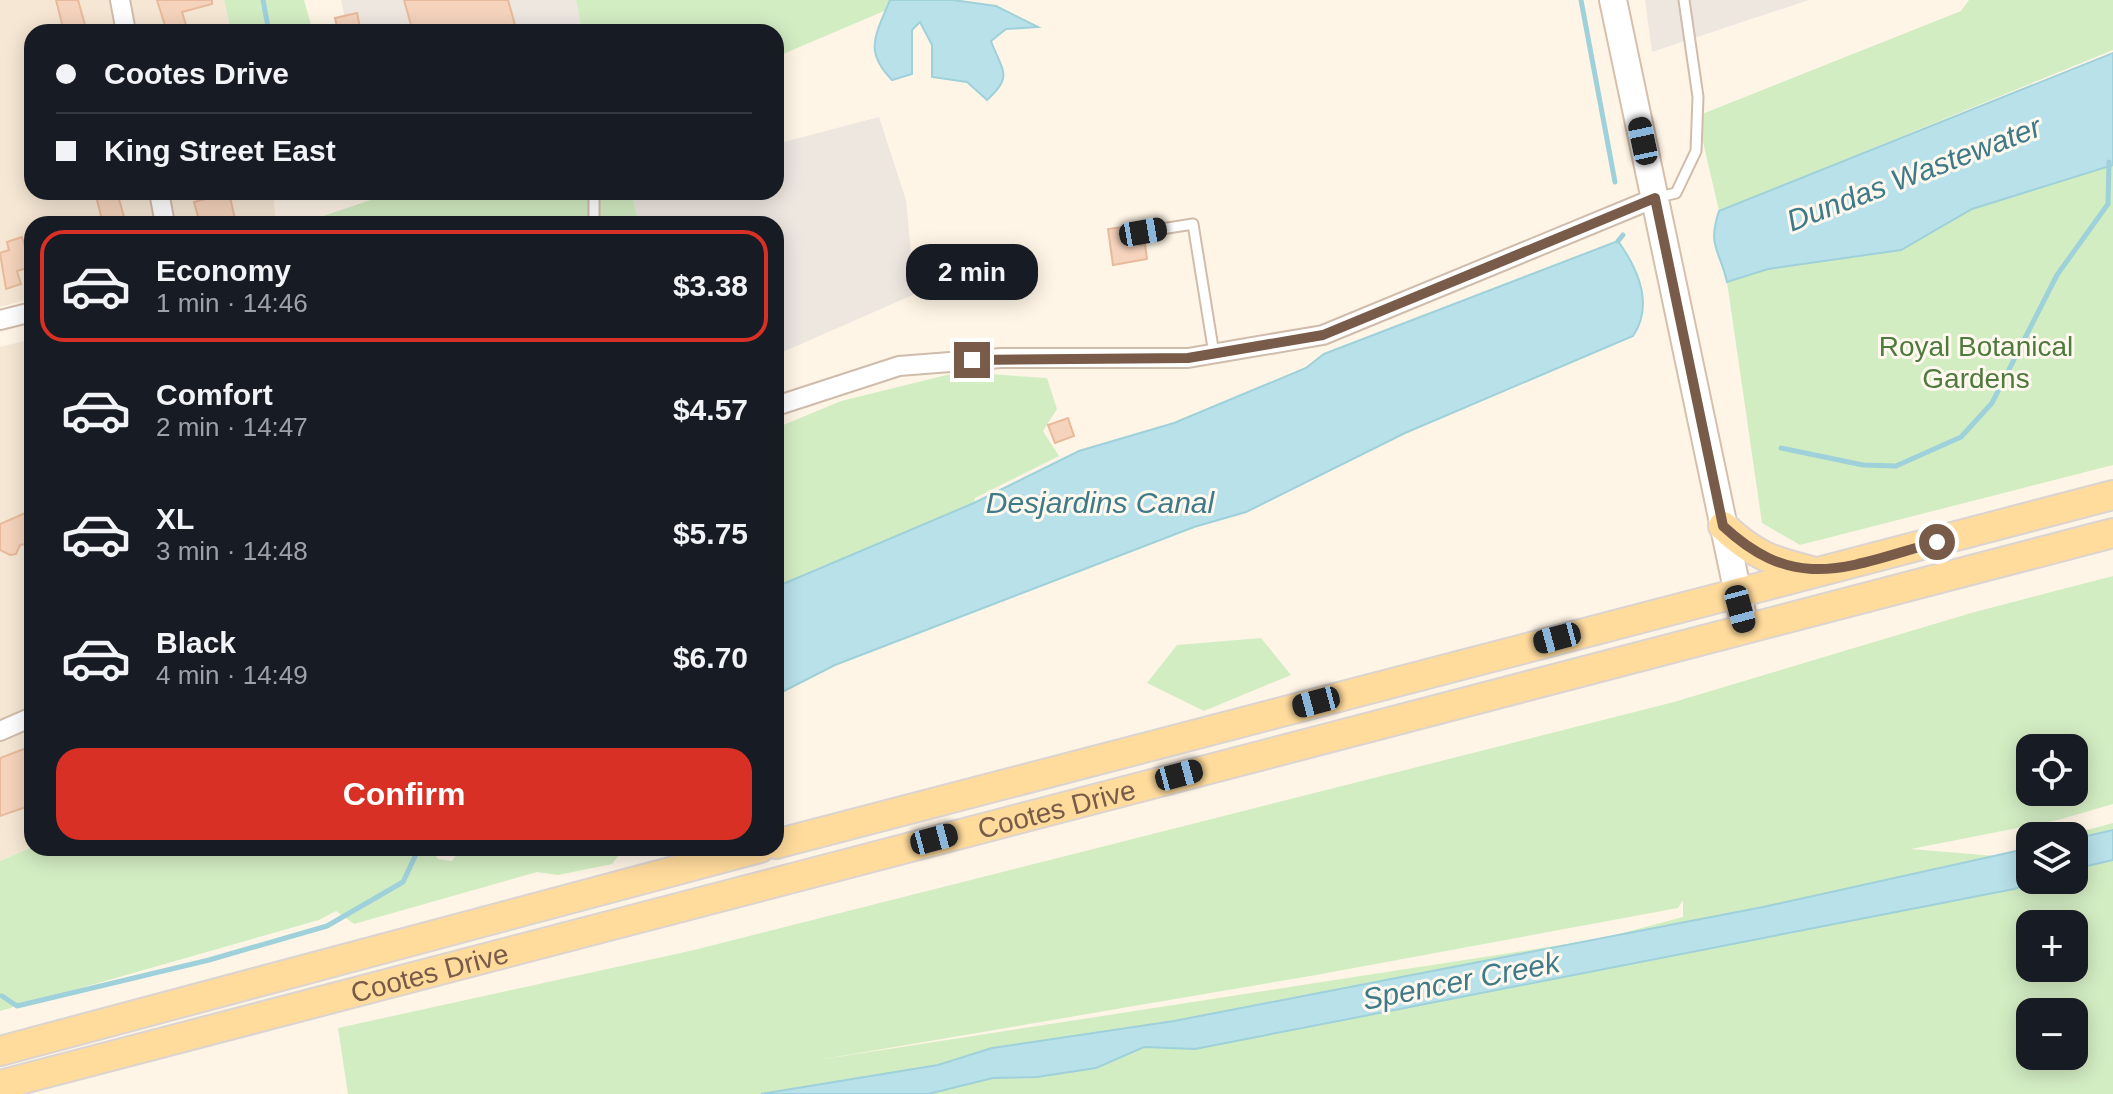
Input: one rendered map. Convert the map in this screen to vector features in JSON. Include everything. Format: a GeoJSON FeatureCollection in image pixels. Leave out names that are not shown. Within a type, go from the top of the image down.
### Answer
{"type":"FeatureCollection","features":[{"type":"Feature","properties":{"kind":"main road"},"geometry":{"type":"LineString","coordinates":[[1613,0],[1745,627]]}},
{"type":"Feature","properties":{"kind":"main road","name":"Cootes Drive"},"geometry":{"type":"LineString","coordinates":[[784,842],[1735,591],[2113,495]]}},
{"type":"Feature","properties":{"kind":"main road"},"geometry":{"type":"LineString","coordinates":[[1723,526],[1748,550],[1766,560],[1817,572]]}},
{"type":"Feature","properties":{"kind":"main road","name":"Cootes Drive"},"geometry":{"type":"LineString","coordinates":[[0,1085],[2113,533]]}},
{"type":"Feature","properties":{"kind":"main road","name":"Cootes Drive"},"geometry":{"type":"LineString","coordinates":[[0,1051],[730,856]]}},
{"type":"Feature","properties":{"kind":"street"},"geometry":{"type":"LineString","coordinates":[[120,0],[124,24]]}},
{"type":"Feature","properties":{"kind":"street"},"geometry":{"type":"LineString","coordinates":[[784,403],[899,366],[1001,358],[1143,359],[1214,354],[1323,335],[1655,198]]}},
{"type":"Feature","properties":{"kind":"street"},"geometry":{"type":"LineString","coordinates":[[0,320],[24,314]]}},
{"type":"Feature","properties":{"kind":"street"},"geometry":{"type":"LineString","coordinates":[[0,731],[24,720]]}},
{"type":"Feature","properties":{"kind":"lane"},"geometry":{"type":"LineString","coordinates":[[1655,198],[1676,193],[1696,151],[1698,97],[1684,0]]}},
{"type":"Feature","properties":{"kind":"lane"},"geometry":{"type":"LineString","coordinates":[[1143,232],[1193,224],[1214,354]]}},
{"type":"Feature","properties":{"kind":"shaded area"},"geometry":{"type":"Polygon","coordinates":[[[0,0],[224,0],[229,24],[24,24],[24,200],[274,200],[275,216],[24,216],[24,300],[0,307],[0,0]]]}},
{"type":"Feature","properties":{"kind":"shaded area"},"geometry":{"type":"Polygon","coordinates":[[[341,0],[576,0],[580,24],[346,24],[341,0]]]}},
{"type":"Feature","properties":{"kind":"shaded area"},"geometry":{"type":"Polygon","coordinates":[[[1645,0],[1809,0],[1652,52],[1645,0]]]}},
{"type":"Feature","properties":{"kind":"shaded area"},"geometry":{"type":"Polygon","coordinates":[[[879,117],[906,200],[915,294],[784,351],[784,216],[637,216],[633,200],[784,200],[784,142],[879,117]]]}},
{"type":"Feature","properties":{"kind":"shaded area"},"geometry":{"type":"Polygon","coordinates":[[[24,341],[24,850],[0,861],[0,347],[24,341]]]}},
{"type":"Feature","properties":{"kind":"green space"},"geometry":{"type":"Polygon","coordinates":[[[224,0],[304,0],[311,24],[229,24],[224,0]]]}},
{"type":"Feature","properties":{"kind":"green space"},"geometry":{"type":"Polygon","coordinates":[[[576,0],[910,0],[784,54],[784,24],[580,24],[576,0]]]}},
{"type":"Feature","properties":{"kind":"green space"},"geometry":{"type":"Polygon","coordinates":[[[1969,0],[2113,0],[2113,50],[1719,211],[1697,116],[1961,11],[1969,0]]]}},
{"type":"Feature","properties":{"kind":"green space","name":"Royal Botanical Gardens"},"geometry":{"type":"Polygon","coordinates":[[[2113,133],[2113,465],[1800,545],[1762,523],[1727,282],[2113,133]]]}},
{"type":"Feature","properties":{"kind":"green space"},"geometry":{"type":"Polygon","coordinates":[[[370,200],[633,200],[637,216],[324,216],[370,200]]]}},
{"type":"Feature","properties":{"kind":"green space"},"geometry":{"type":"Polygon","coordinates":[[[959,372],[1047,378],[1057,409],[1043,431],[1059,456],[975,498],[974,503],[784,584],[784,425],[841,401],[959,372]]]}},
{"type":"Feature","properties":{"kind":"green space"},"geometry":{"type":"Polygon","coordinates":[[[2113,576],[2113,804],[2058,820],[2016,822],[2016,828],[1911,849],[1995,856],[2016,850],[2016,894],[2088,894],[2088,830],[2113,823],[2113,1094],[348,1094],[338,1028],[694,950],[1674,702],[1971,613],[2113,576]],[[1683,900],[1678,908],[1316,975],[824,1059],[1600,939],[1683,917],[1683,900]]]}},
{"type":"Feature","properties":{"kind":"green space"},"geometry":{"type":"Polygon","coordinates":[[[1261,638],[1291,675],[1204,711],[1147,683],[1177,645],[1261,638]]]}},
{"type":"Feature","properties":{"kind":"green space"},"geometry":{"type":"Polygon","coordinates":[[[24,850],[24,856],[436,856],[452,861],[455,856],[618,856],[612,864],[558,875],[537,872],[354,924],[336,911],[319,920],[0,1011],[0,861],[24,850]]]}},
{"type":"Feature","properties":{"kind":"water"},"geometry":{"type":"Polygon","coordinates":[[[890,0],[953,0],[996,6],[1038,27],[1006,29],[991,41],[1002,67],[1003,79],[987,100],[967,82],[932,77],[932,45],[920,22],[912,30],[912,74],[892,80],[877,60],[875,51],[877,33],[890,0]]]}},
{"type":"Feature","properties":{"kind":"water","name":"Dundas Wastewater"},"geometry":{"type":"Polygon","coordinates":[[[2113,53],[2113,165],[1972,209],[1901,250],[1768,269],[1727,282],[1714,241],[1719,211],[2113,53]]]}},
{"type":"Feature","properties":{"kind":"water","name":"Desjardins Canal"},"geometry":{"type":"Polygon","coordinates":[[[1618,241],[1632,263],[1641,287],[1642,312],[1633,336],[1405,433],[1246,512],[1194,527],[835,665],[784,691],[784,584],[974,503],[1079,451],[1174,423],[1306,368],[1324,354],[1618,241]]]}},
{"type":"Feature","properties":{"kind":"water"},"geometry":{"type":"Polygon","coordinates":[[[2113,830],[2113,860],[2088,866],[2088,836],[2113,830]]]}},
{"type":"Feature","properties":{"kind":"water","name":"Spencer Creek"},"geometry":{"type":"Polygon","coordinates":[[[2016,851],[2014,889],[1195,1049],[1144,1047],[1096,1068],[1037,1077],[993,1078],[928,1094],[761,1094],[938,1065],[992,1048],[1174,1021],[1763,907],[2016,851]]]}},
{"type":"Feature","properties":{"kind":"building"},"geometry":{"type":"Polygon","coordinates":[[[56,0],[78,0],[85,24],[62,24],[56,0]]]}},
{"type":"Feature","properties":{"kind":"building"},"geometry":{"type":"Polygon","coordinates":[[[157,0],[212,0],[212,4],[182,12],[186,24],[164,24],[157,0]]]}},
{"type":"Feature","properties":{"kind":"building"},"geometry":{"type":"Polygon","coordinates":[[[404,0],[508,0],[515,24],[411,24],[404,0]]]}},
{"type":"Feature","properties":{"kind":"building"},"geometry":{"type":"Polygon","coordinates":[[[357,13],[359,24],[336,24],[335,18],[357,13]]]}},
{"type":"Feature","properties":{"kind":"building"},"geometry":{"type":"Polygon","coordinates":[[[97,200],[119,200],[124,216],[101,216],[97,200]]]}},
{"type":"Feature","properties":{"kind":"building"},"geometry":{"type":"Polygon","coordinates":[[[231,200],[234,216],[198,216],[194,202],[231,200]]]}},
{"type":"Feature","properties":{"kind":"building"},"geometry":{"type":"Polygon","coordinates":[[[1138,225],[1136,234],[1140,245],[1145,244],[1147,259],[1113,265],[1108,229],[1138,225]]]}},
{"type":"Feature","properties":{"kind":"building"},"geometry":{"type":"Polygon","coordinates":[[[22,237],[24,269],[17,271],[21,284],[6,289],[0,253],[9,250],[7,242],[22,237]]]}},
{"type":"Feature","properties":{"kind":"building"},"geometry":{"type":"Polygon","coordinates":[[[1068,418],[1074,436],[1055,443],[1048,425],[1068,418]]]}},
{"type":"Feature","properties":{"kind":"building"},"geometry":{"type":"Polygon","coordinates":[[[24,514],[24,544],[20,545],[16,554],[10,555],[0,550],[0,524],[24,514]]]}},
{"type":"Feature","properties":{"kind":"building"},"geometry":{"type":"Polygon","coordinates":[[[24,749],[24,808],[0,816],[0,758],[24,749]]]}},
{"type":"Feature","properties":{"kind":"waterway"},"geometry":{"type":"LineString","coordinates":[[263,0],[268,24]]}},
{"type":"Feature","properties":{"kind":"waterway"},"geometry":{"type":"LineString","coordinates":[[1581,0],[1615,182]]}},
{"type":"Feature","properties":{"kind":"waterway"},"geometry":{"type":"LineString","coordinates":[[1781,448],[1863,465],[1896,466],[1961,437],[1992,403],[2057,275],[2108,204],[2109,162]]}},
{"type":"Feature","properties":{"kind":"waterway"},"geometry":{"type":"LineString","coordinates":[[1618,241],[1623,235]]}},
{"type":"Feature","properties":{"kind":"waterway"},"geometry":{"type":"LineString","coordinates":[[2,996],[17,1006],[209,960],[327,926],[403,882],[415,856]]}},
{"type":"Feature","properties":{"kind":"route"},"geometry":{"type":"LineString","coordinates":[[972,360],[1188,358],[1276,346],[1323,335],[1655,198],[1723,526],[1748,550],[1766,560],[1817,572],[1937,542]]}}]}
